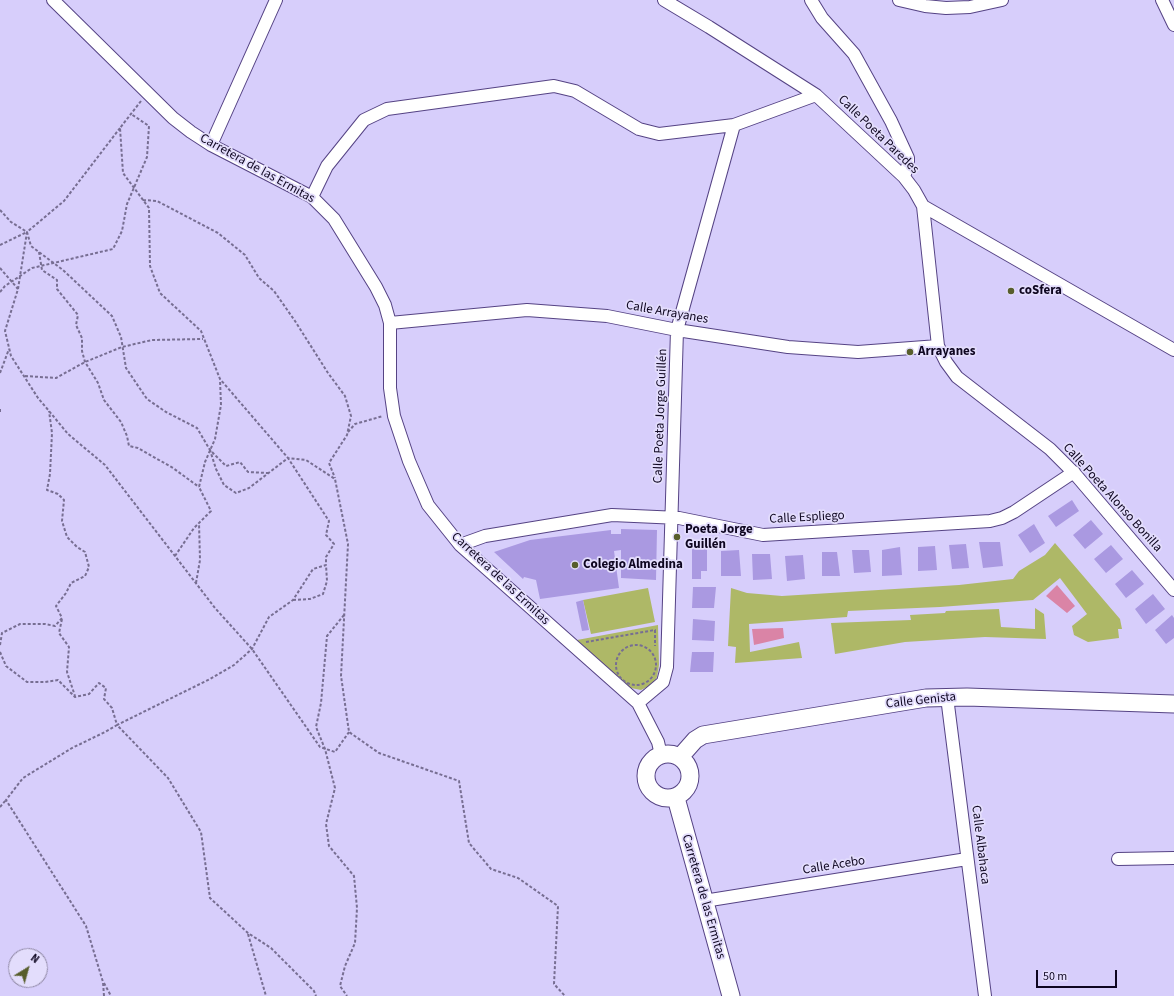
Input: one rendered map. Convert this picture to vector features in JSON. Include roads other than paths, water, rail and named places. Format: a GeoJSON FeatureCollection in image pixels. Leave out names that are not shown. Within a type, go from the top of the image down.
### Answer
{"type":"FeatureCollection","features":[{"type":"Feature","properties":{"kind":"street","name":"Carretera de las Ermitas"},"geometry":{"type":"LineString","coordinates":[[53,0],[173,118],[211,145],[312,197],[324,207],[334,219],[376,287],[385,305],[390,323],[390,388],[394,413],[409,461],[428,505],[443,526],[460,545],[638,703],[658,742],[661,755]]}},
{"type":"Feature","properties":{"kind":"street"},"geometry":{"type":"LineString","coordinates":[[211,145],[276,0]]}},
{"type":"Feature","properties":{"kind":"street","name":"Calle Poeta Paredes"},"geometry":{"type":"LineString","coordinates":[[664,0],[710,27],[816,95],[904,177],[914,190],[923,206]]}},
{"type":"Feature","properties":{"kind":"street"},"geometry":{"type":"LineString","coordinates":[[811,0],[822,18],[854,54],[891,121],[908,158],[908,164],[904,177]]}},
{"type":"Feature","properties":{"kind":"street"},"geometry":{"type":"LineString","coordinates":[[899,0],[925,6],[946,8],[970,7],[1002,0]]}},
{"type":"Feature","properties":{"kind":"street"},"geometry":{"type":"LineString","coordinates":[[1162,0],[1174,25]]}},
{"type":"Feature","properties":{"kind":"street"},"geometry":{"type":"LineString","coordinates":[[312,197],[327,166],[364,120],[387,109],[554,86],[575,91],[638,129],[659,134],[734,125],[816,95]]}},
{"type":"Feature","properties":{"kind":"street","name":"Calle Poeta Jorge Guillén"},"geometry":{"type":"LineString","coordinates":[[638,703],[663,682],[667,667],[677,330],[734,125]]}},
{"type":"Feature","properties":{"kind":"street"},"geometry":{"type":"LineString","coordinates":[[923,206],[1174,350]]}},
{"type":"Feature","properties":{"kind":"street","name":"Calle Poeta Alonso Bonilla"},"geometry":{"type":"LineString","coordinates":[[923,206],[938,346],[946,362],[958,377],[1050,449],[1074,472],[1174,590]]}},
{"type":"Feature","properties":{"kind":"street","name":"Calle Arrayanes"},"geometry":{"type":"LineString","coordinates":[[390,323],[527,310],[607,316],[677,330],[788,347],[858,352],[938,346]]}},
{"type":"Feature","properties":{"kind":"street","name":"Calle Espliego"},"geometry":{"type":"LineString","coordinates":[[460,545],[484,536],[612,515],[672,517],[763,535],[990,521],[1002,518],[1014,512],[1074,472]]}},
{"type":"Feature","properties":{"kind":"street","name":"Calle Genista"},"geometry":{"type":"LineString","coordinates":[[680,757],[695,740],[703,735],[926,698],[947,697],[1174,704]]}},
{"type":"Feature","properties":{"kind":"street","name":"Calle Albahaca"},"geometry":{"type":"LineString","coordinates":[[947,697],[985,996]]}},
{"type":"Feature","properties":{"kind":"street"},"geometry":{"type":"LineString","coordinates":[[674,754],[680,757],[689,768],[691,776],[687,789],[676,798],[662,798],[655,795],[647,784],[646,770],[654,758],[661,755],[674,754]]}},
{"type":"Feature","properties":{"kind":"street","name":"Carretera de las Ermitas"},"geometry":{"type":"LineString","coordinates":[[676,798],[731,996]]}},
{"type":"Feature","properties":{"kind":"street"},"geometry":{"type":"LineString","coordinates":[[1118,859],[1174,858]]}},
{"type":"Feature","properties":{"kind":"street","name":"Calle Acebo"},"geometry":{"type":"LineString","coordinates":[[704,901],[968,859]]}},
{"type":"Feature","properties":{"kind":"place","name":"coSfera"},"geometry":{"type":"Point","coordinates":[1011,291]}},
{"type":"Feature","properties":{"kind":"place","name":"Arrayanes"},"geometry":{"type":"Point","coordinates":[910,352]}},
{"type":"Feature","properties":{"kind":"place","name":"Poeta Jorge Guillén"},"geometry":{"type":"Point","coordinates":[677,537]}},
{"type":"Feature","properties":{"kind":"place","name":"Colegio Almedina"},"geometry":{"type":"Point","coordinates":[575,565]}}]}
